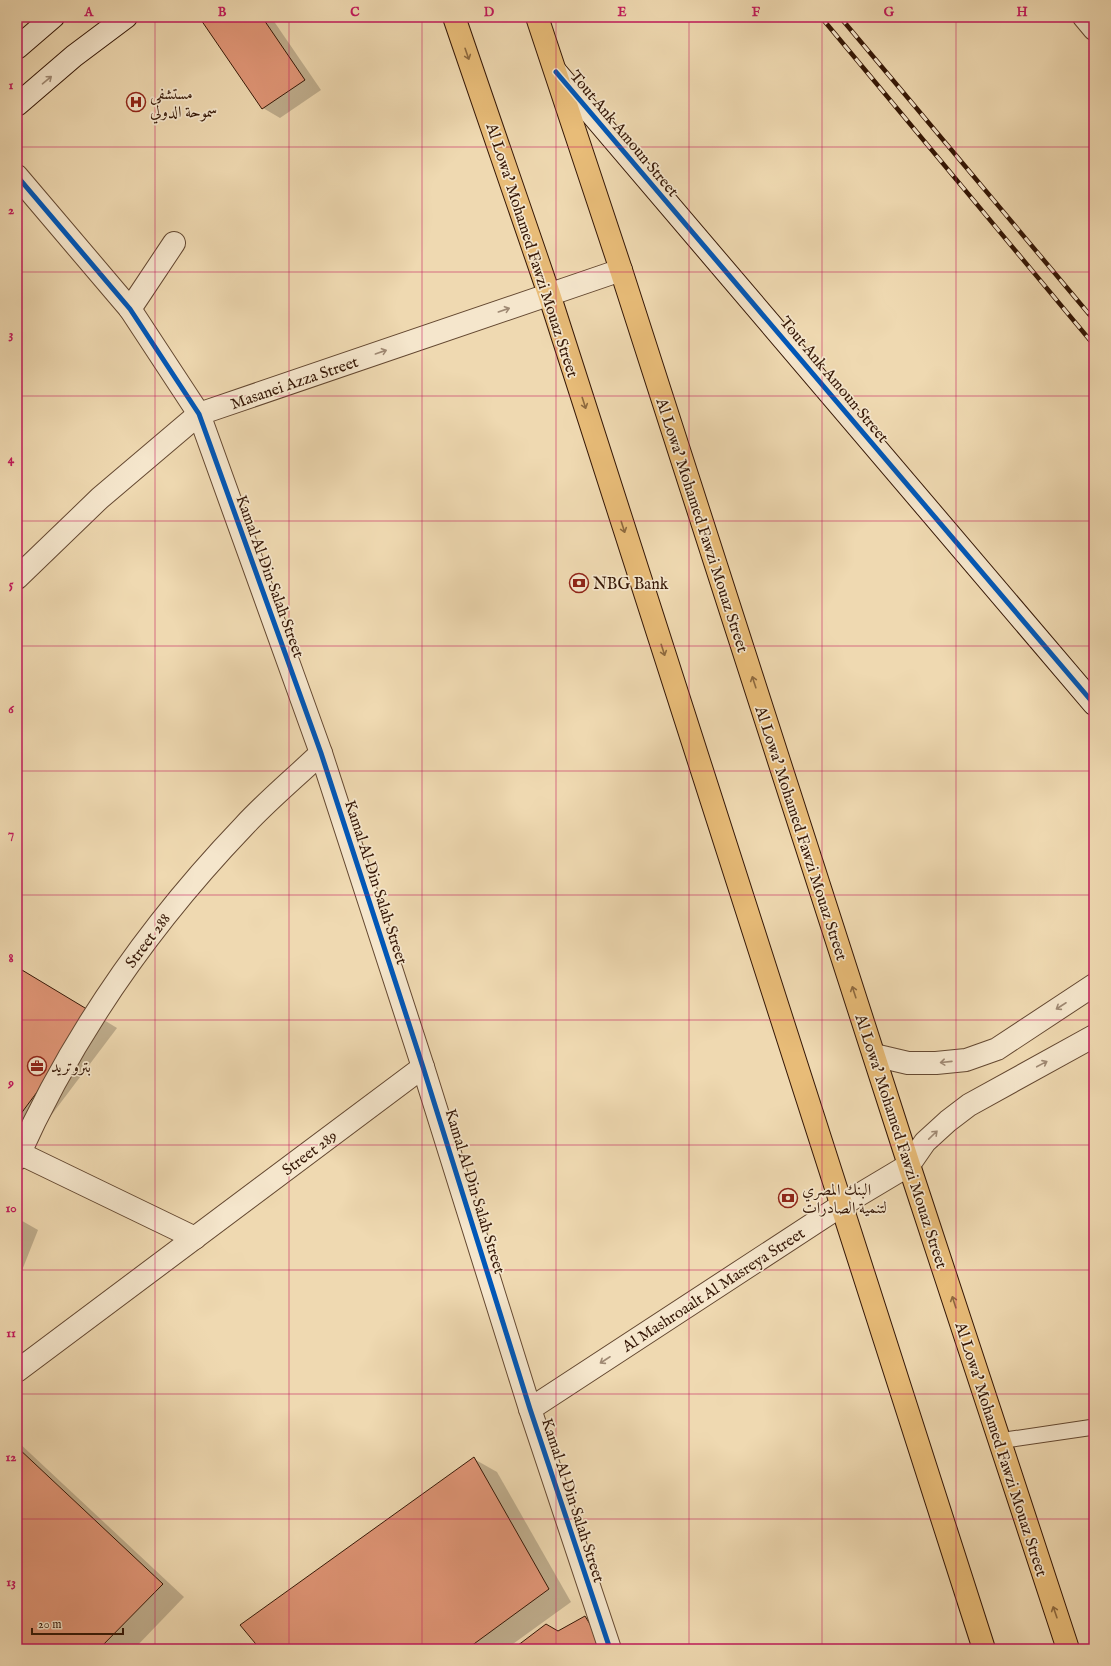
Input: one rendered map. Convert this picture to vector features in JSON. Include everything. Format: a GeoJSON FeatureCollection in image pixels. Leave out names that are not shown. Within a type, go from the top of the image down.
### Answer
{"type":"FeatureCollection","features":[{"type":"Feature","properties":{"kind":"main road","name":"Al Lowa' Mohamed Fawzi Mouaz Street"},"geometry":{"type":"LineString","coordinates":[[454,17],[549,294],[984,1649]]}},
{"type":"Feature","properties":{"kind":"main road","name":"Al Lowa' Mohamed Fawzi Mouaz Street"},"geometry":{"type":"LineString","coordinates":[[537,17],[621,270],[909,1165],[1068,1649]]}},
{"type":"Feature","properties":{"kind":"street"},"geometry":{"type":"LineString","coordinates":[[17,48],[53,17]]}},
{"type":"Feature","properties":{"kind":"street"},"geometry":{"type":"LineString","coordinates":[[17,105],[74,56],[126,17]]}},
{"type":"Feature","properties":{"kind":"street"},"geometry":{"type":"LineString","coordinates":[[1084,17],[1094,29]]}},
{"type":"Feature","properties":{"kind":"street","name":"Tout Ank Amoun Street"},"geometry":{"type":"LineString","coordinates":[[556,72],[1094,704]]}},
{"type":"Feature","properties":{"kind":"street","name":"Kamal Al Din Salah Street"},"geometry":{"type":"LineString","coordinates":[[17,176],[130,309],[199,414],[321,753],[424,1067],[530,1409],[610,1649]]}},
{"type":"Feature","properties":{"kind":"street"},"geometry":{"type":"LineString","coordinates":[[130,309],[174,243]]}},
{"type":"Feature","properties":{"kind":"street","name":"Masanei Azza Street"},"geometry":{"type":"LineString","coordinates":[[17,578],[100,498],[199,414],[621,270]]}},
{"type":"Feature","properties":{"kind":"street","name":"Street 288"},"geometry":{"type":"LineString","coordinates":[[18,1155],[56,1079],[111,989],[174,904],[244,825],[321,753]]}},
{"type":"Feature","properties":{"kind":"street"},"geometry":{"type":"LineString","coordinates":[[874,1055],[908,1063],[936,1063],[966,1060],[997,1048],[1094,985]]}},
{"type":"Feature","properties":{"kind":"street","name":"Al Mashroaalt Al Masreya Street"},"geometry":{"type":"LineString","coordinates":[[530,1409],[842,1205],[909,1165],[925,1142],[948,1121],[969,1105],[1094,1036]]}},
{"type":"Feature","properties":{"kind":"street","name":"Street 289"},"geometry":{"type":"LineString","coordinates":[[17,1371],[424,1067]]}},
{"type":"Feature","properties":{"kind":"street"},"geometry":{"type":"LineString","coordinates":[[18,1155],[195,1238]]}},
{"type":"Feature","properties":{"kind":"lane"},"geometry":{"type":"LineString","coordinates":[[999,1441],[1094,1427]]}},
{"type":"Feature","properties":{"kind":"building"},"geometry":{"type":"Polygon","coordinates":[[[199,17],[262,17],[305,80],[262,109],[199,17]]]}},
{"type":"Feature","properties":{"kind":"building","name":"بتروتريد"},"geometry":{"type":"Polygon","coordinates":[[[17,967],[95,1014],[17,1119],[17,967]]]}},
{"type":"Feature","properties":{"kind":"building"},"geometry":{"type":"Polygon","coordinates":[[[17,1447],[163,1584],[99,1649],[17,1649],[17,1447]]]}},
{"type":"Feature","properties":{"kind":"building"},"geometry":{"type":"Polygon","coordinates":[[[474,1457],[549,1589],[467,1649],[260,1649],[240,1625],[474,1457]]]}},
{"type":"Feature","properties":{"kind":"building"},"geometry":{"type":"Polygon","coordinates":[[[585,1616],[602,1644],[594,1649],[513,1649],[546,1624],[558,1631],[585,1616]]]}},
{"type":"Feature","properties":{"kind":"railway"},"geometry":{"type":"LineString","coordinates":[[821,17],[1094,345]]}},
{"type":"Feature","properties":{"kind":"railway"},"geometry":{"type":"LineString","coordinates":[[840,17],[1094,320]]}},
{"type":"Feature","properties":{"kind":"cycle path"},"geometry":{"type":"LineString","coordinates":[[556,72],[1094,704]]}},
{"type":"Feature","properties":{"kind":"cycle path"},"geometry":{"type":"LineString","coordinates":[[17,176],[130,309],[199,414],[321,753],[423,1067],[530,1409],[610,1649]]}},
{"type":"Feature","properties":{"kind":"place","name":"مستشفى سموحة الدولي"},"geometry":{"type":"Point","coordinates":[136,102]}},
{"type":"Feature","properties":{"kind":"place","name":"NBG Bank"},"geometry":{"type":"Point","coordinates":[579,583]}},
{"type":"Feature","properties":{"kind":"place","name":"بتروتريد"},"geometry":{"type":"Point","coordinates":[37,1066]}},
{"type":"Feature","properties":{"kind":"place","name":"البنك المصري لتنمية الصادرات"},"geometry":{"type":"Point","coordinates":[788,1198]}}]}
